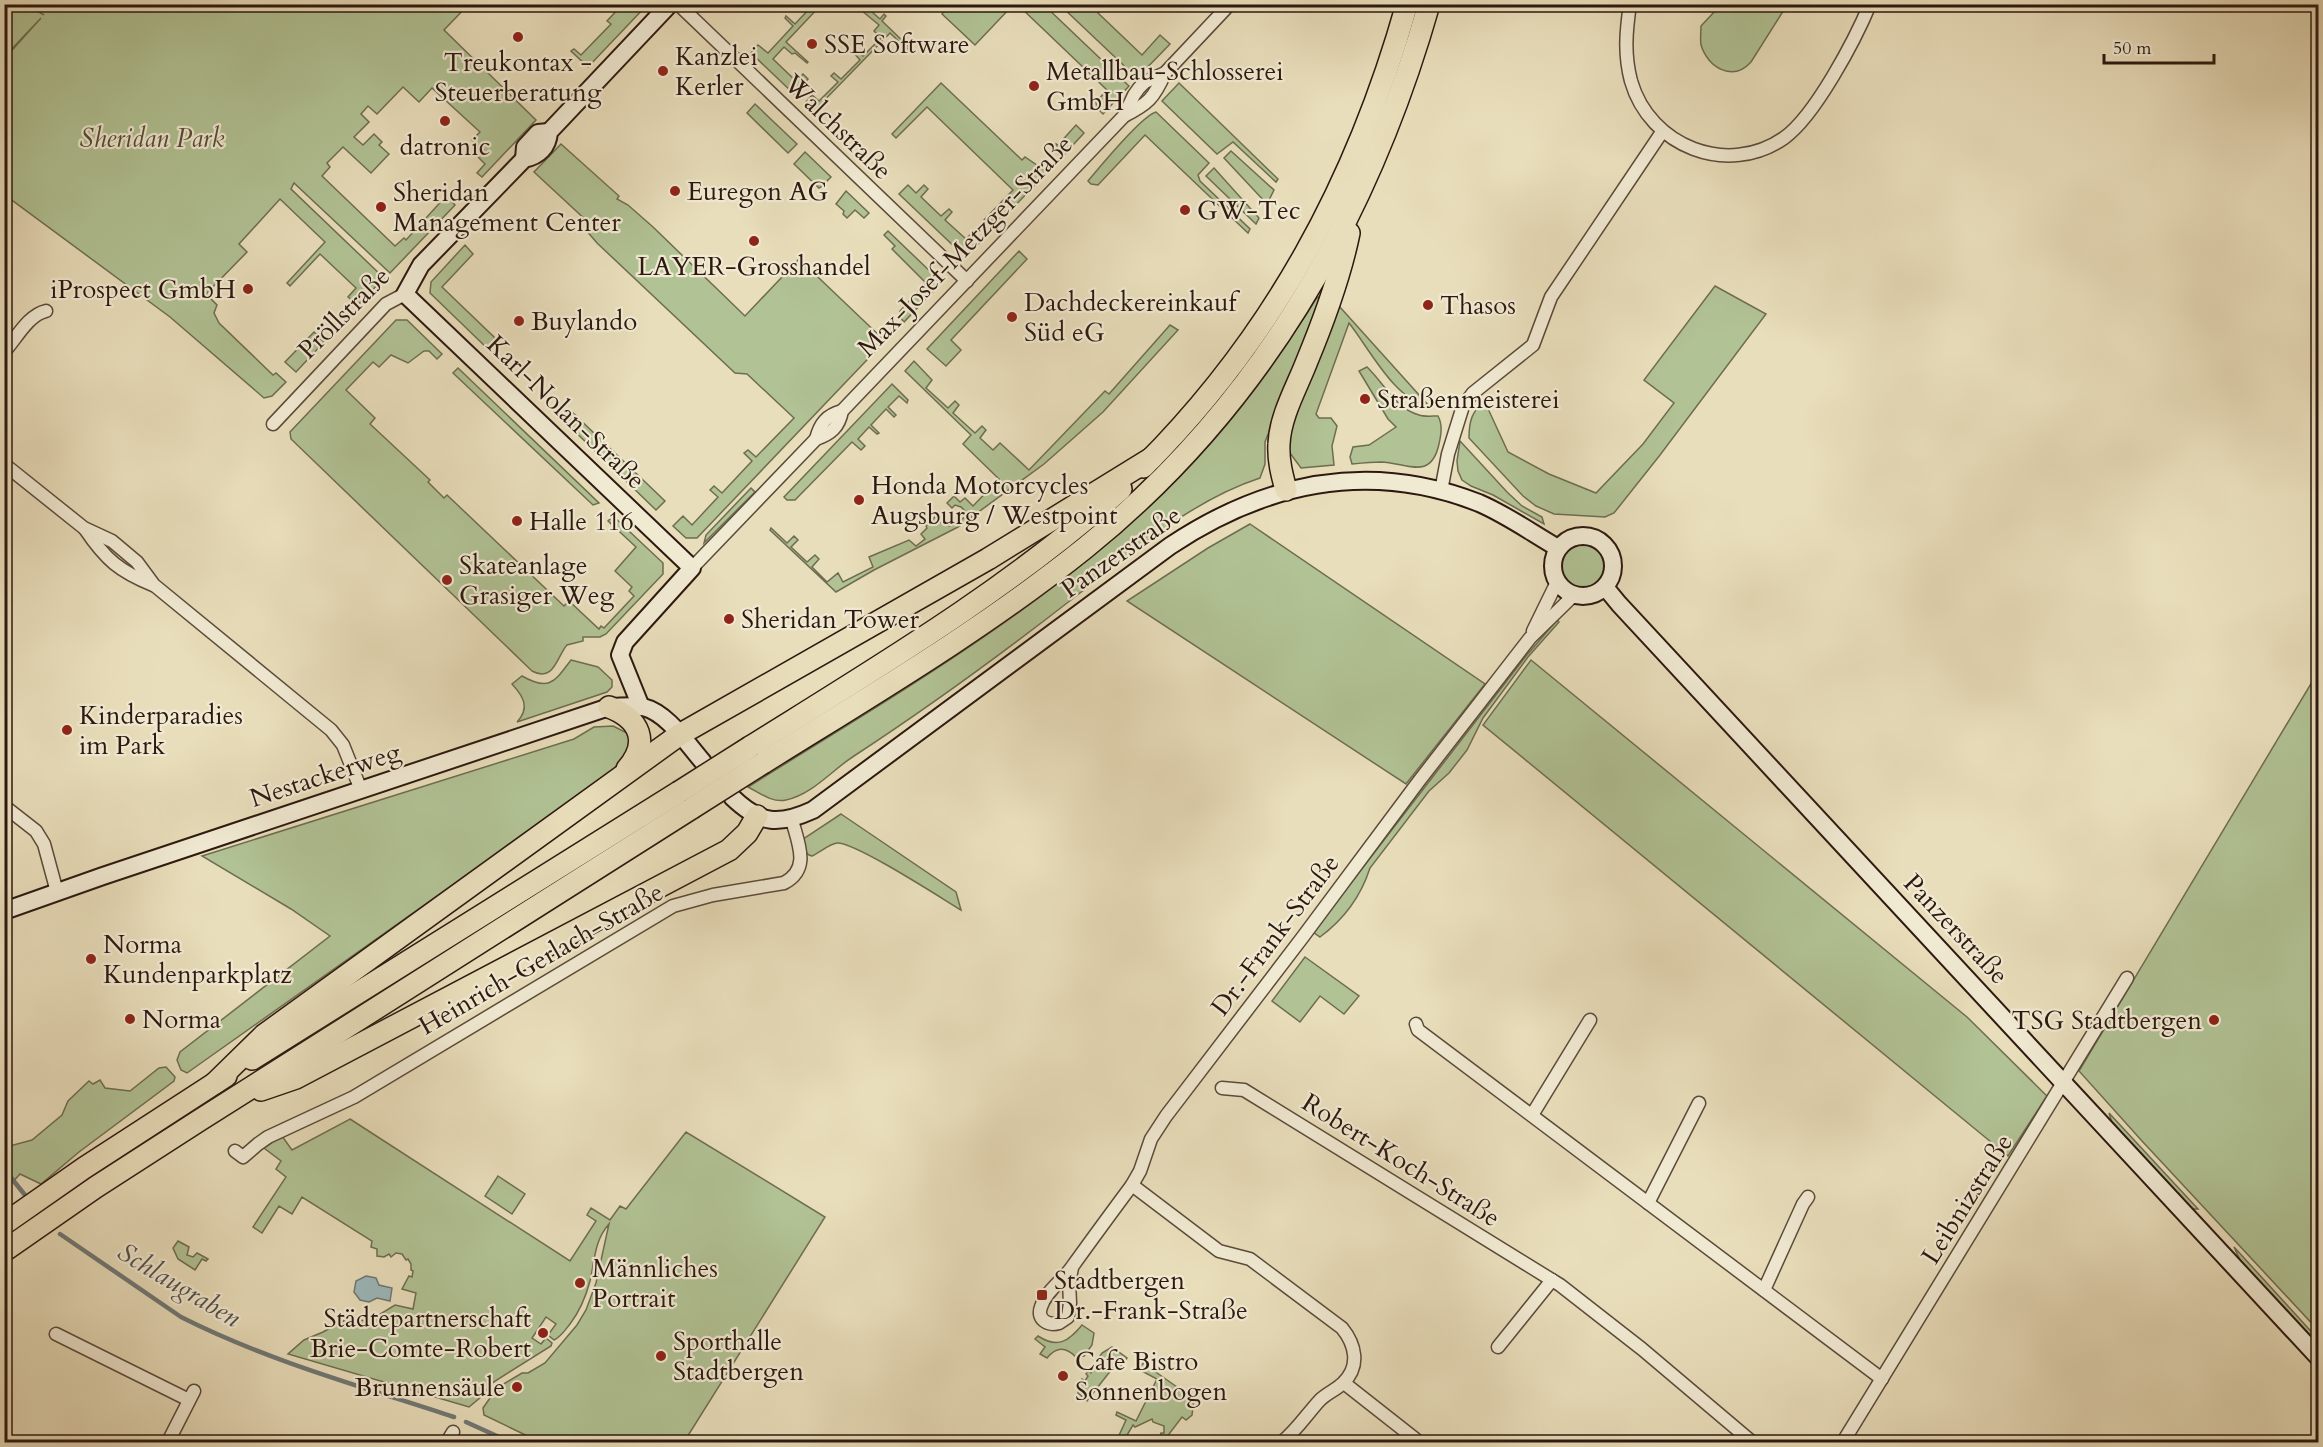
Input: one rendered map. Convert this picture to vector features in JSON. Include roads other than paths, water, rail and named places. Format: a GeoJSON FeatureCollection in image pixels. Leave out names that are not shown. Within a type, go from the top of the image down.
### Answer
{"type":"FeatureCollection","features":[{"type":"Feature","properties":{"kind":"highway"},"geometry":{"type":"LineString","coordinates":[[757,755],[1011,578],[1086,519],[1152,458],[1185,423],[1242,354],[1270,314],[1336,198],[1369,123],[1407,4]]}},
{"type":"Feature","properties":{"kind":"highway"},"geometry":{"type":"LineString","coordinates":[[4,1251],[686,800],[757,755],[981,625],[1056,570],[1113,524],[1168,472],[1228,404],[1286,326],[1343,260],[1355,207],[1404,87],[1429,4]]}},
{"type":"Feature","properties":{"kind":"highway"},"geometry":{"type":"LineString","coordinates":[[1286,490],[1279,460],[1279,442],[1284,419],[1317,338],[1326,281]]}},
{"type":"Feature","properties":{"kind":"highway"},"geometry":{"type":"LineString","coordinates":[[201,1092],[264,1035],[679,735],[988,559],[1152,458]]}},
{"type":"Feature","properties":{"kind":"highway"},"geometry":{"type":"LineString","coordinates":[[609,707],[631,722],[640,736],[639,752],[619,778]]}},
{"type":"Feature","properties":{"kind":"highway"},"geometry":{"type":"LineString","coordinates":[[4,1224],[201,1092],[686,800]]}},
{"type":"Feature","properties":{"kind":"highway"},"geometry":{"type":"LineString","coordinates":[[214,1111],[296,1078],[729,850],[747,833],[757,816]]}},
{"type":"Feature","properties":{"kind":"street","name":"Pröllstraße"},"geometry":{"type":"LineString","coordinates":[[273,424],[386,304],[405,294],[421,265],[525,159],[525,147],[538,133],[549,132],[670,4]]}},
{"type":"Feature","properties":{"kind":"street","name":"Walchstraße"},"geometry":{"type":"LineString","coordinates":[[678,4],[967,281]]}},
{"type":"Feature","properties":{"kind":"street","name":"Max-Josef-Metzger-Straße"},"geometry":{"type":"LineString","coordinates":[[641,707],[620,655],[625,642],[692,568],[816,439],[819,427],[831,414],[842,411],[1124,116],[1139,88],[1145,82],[1165,73],[1230,4]]}},
{"type":"Feature","properties":{"kind":"street"},"geometry":{"type":"LineString","coordinates":[[1630,4],[1625,50],[1632,84],[1642,106],[1662,132],[1683,146],[1707,154],[1723,156],[1738,156],[1765,149],[1784,138],[1807,116],[1841,62],[1870,4]]}},
{"type":"Feature","properties":{"kind":"street"},"geometry":{"type":"LineString","coordinates":[[1441,491],[1448,454],[1463,406],[1473,393],[1533,345],[1551,297],[1662,132]]}},
{"type":"Feature","properties":{"kind":"street","name":"Karl-Nolan-Straße"},"geometry":{"type":"LineString","coordinates":[[405,294],[692,568]]}},
{"type":"Feature","properties":{"kind":"street"},"geometry":{"type":"LineString","coordinates":[[4,352],[31,320],[40,313],[46,312]]}},
{"type":"Feature","properties":{"kind":"street"},"geometry":{"type":"LineString","coordinates":[[4,464],[84,528],[112,541],[137,562],[154,585],[331,730],[343,745],[361,790]]}},
{"type":"Feature","properties":{"kind":"street","name":"Panzerstraße"},"geometry":{"type":"LineString","coordinates":[[792,820],[813,810],[1178,541],[1244,505],[1286,490],[1322,483],[1355,481],[1389,482],[1441,491],[1478,503],[1509,517],[1558,548]]}},
{"type":"Feature","properties":{"kind":"street"},"geometry":{"type":"LineString","coordinates":[[1575,537],[1594,538],[1608,550],[1613,569],[1611,578],[1605,586],[1591,595],[1574,595],[1557,582],[1553,565],[1558,548],[1575,537]]}},
{"type":"Feature","properties":{"kind":"street","name":"Dr.-Frank-Straße"},"geometry":{"type":"LineString","coordinates":[[1530,638],[1557,582]]}},
{"type":"Feature","properties":{"kind":"street","name":"Panzerstraße"},"geometry":{"type":"LineString","coordinates":[[1605,586],[1619,604],[2319,1357]]}},
{"type":"Feature","properties":{"kind":"street","name":"Dr.-Frank-Straße"},"geometry":{"type":"LineString","coordinates":[[1072,1268],[1132,1185],[1140,1171],[1151,1139],[1166,1116],[1530,638],[1574,595]]}},
{"type":"Feature","properties":{"kind":"street","name":"Nestackerweg"},"geometry":{"type":"LineString","coordinates":[[4,911],[609,707],[641,707],[653,710],[663,717],[679,735]]}},
{"type":"Feature","properties":{"kind":"street"},"geometry":{"type":"LineString","coordinates":[[679,735],[703,762]]}},
{"type":"Feature","properties":{"kind":"street"},"geometry":{"type":"LineString","coordinates":[[732,797],[757,816],[781,821],[792,820]]}},
{"type":"Feature","properties":{"kind":"street"},"geometry":{"type":"LineString","coordinates":[[4,806],[36,831],[44,844],[57,892]]}},
{"type":"Feature","properties":{"kind":"street","name":"Heinrich-Gerlach-Straße"},"geometry":{"type":"LineString","coordinates":[[235,1151],[243,1157],[268,1137],[354,1097],[559,972],[673,906],[712,895],[784,883],[793,878],[800,867],[800,854],[792,820]]}},
{"type":"Feature","properties":{"kind":"street","name":"Leibnizstraße"},"geometry":{"type":"LineString","coordinates":[[1843,1443],[2127,978]]}},
{"type":"Feature","properties":{"kind":"street"},"geometry":{"type":"LineString","coordinates":[[1532,1115],[1590,1020]]}},
{"type":"Feature","properties":{"kind":"street"},"geometry":{"type":"LineString","coordinates":[[1416,1024],[1418,1030],[1882,1379]]}},
{"type":"Feature","properties":{"kind":"street","name":"Robert-Koch-Straße"},"geometry":{"type":"LineString","coordinates":[[1222,1088],[1244,1090],[1552,1280],[1642,1349],[1752,1443]]}},
{"type":"Feature","properties":{"kind":"street"},"geometry":{"type":"LineString","coordinates":[[1648,1203],[1699,1103]]}},
{"type":"Feature","properties":{"kind":"street"},"geometry":{"type":"LineString","coordinates":[[1132,1185],[1219,1251],[1250,1259],[1342,1328],[1350,1337],[1355,1350],[1354,1362],[1344,1383],[1321,1400],[1299,1427],[1282,1443]]}},
{"type":"Feature","properties":{"kind":"street"},"geometry":{"type":"LineString","coordinates":[[1764,1290],[1808,1197]]}},
{"type":"Feature","properties":{"kind":"street"},"geometry":{"type":"LineString","coordinates":[[1498,1347],[1552,1280]]}},
{"type":"Feature","properties":{"kind":"street"},"geometry":{"type":"LineString","coordinates":[[56,1334],[192,1396],[168,1443]]}},
{"type":"Feature","properties":{"kind":"street"},"geometry":{"type":"LineString","coordinates":[[1344,1383],[1419,1443]]}},
{"type":"Feature","properties":{"kind":"water"},"geometry":{"type":"Polygon","coordinates":[[[366,1276],[376,1278],[379,1285],[392,1288],[390,1301],[377,1298],[369,1302],[360,1300],[354,1292],[356,1281],[366,1276]]]}},
{"type":"Feature","properties":{"kind":"waterway","name":"Schlaugraben"},"geometry":{"type":"LineString","coordinates":[[4,1169],[29,1200]]}},
{"type":"Feature","properties":{"kind":"waterway","name":"Schlaugraben"},"geometry":{"type":"LineString","coordinates":[[60,1234],[181,1317],[214,1333],[316,1372],[454,1417]]}},
{"type":"Feature","properties":{"kind":"waterway","name":"Schlaugraben"},"geometry":{"type":"LineString","coordinates":[[466,1422],[510,1442]]}},
{"type":"Feature","properties":{"kind":"place","name":"Treukontax - Steuerberatung"},"geometry":{"type":"Point","coordinates":[518,37]}},
{"type":"Feature","properties":{"kind":"place","name":"SSE Software"},"geometry":{"type":"Point","coordinates":[812,44]}},
{"type":"Feature","properties":{"kind":"place","name":"Kanzlei Kerler"},"geometry":{"type":"Point","coordinates":[663,71]}},
{"type":"Feature","properties":{"kind":"place","name":"Metallbau-Schlosserei GmbH"},"geometry":{"type":"Point","coordinates":[1034,86]}},
{"type":"Feature","properties":{"kind":"place","name":"datronic"},"geometry":{"type":"Point","coordinates":[445,121]}},
{"type":"Feature","properties":{"kind":"place","name":"Euregon AG"},"geometry":{"type":"Point","coordinates":[675,191]}},
{"type":"Feature","properties":{"kind":"place","name":"Sheridan Management Center"},"geometry":{"type":"Point","coordinates":[381,207]}},
{"type":"Feature","properties":{"kind":"place","name":"GW-Tec"},"geometry":{"type":"Point","coordinates":[1185,210]}},
{"type":"Feature","properties":{"kind":"place","name":"LAYER-Grosshandel"},"geometry":{"type":"Point","coordinates":[754,241]}},
{"type":"Feature","properties":{"kind":"place","name":"iProspect GmbH"},"geometry":{"type":"Point","coordinates":[248,289]}},
{"type":"Feature","properties":{"kind":"place","name":"Thasos"},"geometry":{"type":"Point","coordinates":[1428,305]}},
{"type":"Feature","properties":{"kind":"place","name":"Dachdeckereinkauf Süd eG"},"geometry":{"type":"Point","coordinates":[1012,317]}},
{"type":"Feature","properties":{"kind":"place","name":"Buylando"},"geometry":{"type":"Point","coordinates":[519,321]}},
{"type":"Feature","properties":{"kind":"place","name":"Straßenmeisterei"},"geometry":{"type":"Point","coordinates":[1365,399]}},
{"type":"Feature","properties":{"kind":"place","name":"Honda Motorcycles Augsburg / Westpoint"},"geometry":{"type":"Point","coordinates":[859,500]}},
{"type":"Feature","properties":{"kind":"place","name":"Halle 116"},"geometry":{"type":"Point","coordinates":[517,521]}},
{"type":"Feature","properties":{"kind":"place","name":"Skateanlage Grasiger Weg"},"geometry":{"type":"Point","coordinates":[447,580]}},
{"type":"Feature","properties":{"kind":"place","name":"Sheridan Tower"},"geometry":{"type":"Point","coordinates":[729,619]}},
{"type":"Feature","properties":{"kind":"place","name":"Kinderparadies im Park"},"geometry":{"type":"Point","coordinates":[67,730]}},
{"type":"Feature","properties":{"kind":"place","name":"Norma Kundenparkplatz"},"geometry":{"type":"Point","coordinates":[91,959]}},
{"type":"Feature","properties":{"kind":"place","name":"Norma"},"geometry":{"type":"Point","coordinates":[130,1019]}},
{"type":"Feature","properties":{"kind":"place","name":"TSG Stadtbergen"},"geometry":{"type":"Point","coordinates":[2214,1020]}},
{"type":"Feature","properties":{"kind":"place","name":"Männliches Portrait"},"geometry":{"type":"Point","coordinates":[580,1283]}},
{"type":"Feature","properties":{"kind":"place","name":"Stadtbergen Dr.-Frank-Straße"},"geometry":{"type":"Point","coordinates":[1042,1295]}},
{"type":"Feature","properties":{"kind":"place","name":"Städtepartnerschaft Brie-Comte-Robert"},"geometry":{"type":"Point","coordinates":[543,1333]}},
{"type":"Feature","properties":{"kind":"place","name":"Sporthalle Stadtbergen"},"geometry":{"type":"Point","coordinates":[661,1356]}},
{"type":"Feature","properties":{"kind":"place","name":"Cafe Bistro Sonnenbogen"},"geometry":{"type":"Point","coordinates":[1063,1376]}},
{"type":"Feature","properties":{"kind":"place","name":"Brunnensäule"},"geometry":{"type":"Point","coordinates":[517,1387]}},
{"type":"Feature","properties":{"kind":"park label","name":"Sheridan Park"},"geometry":{"type":"Point","coordinates":[152,138]}}]}
